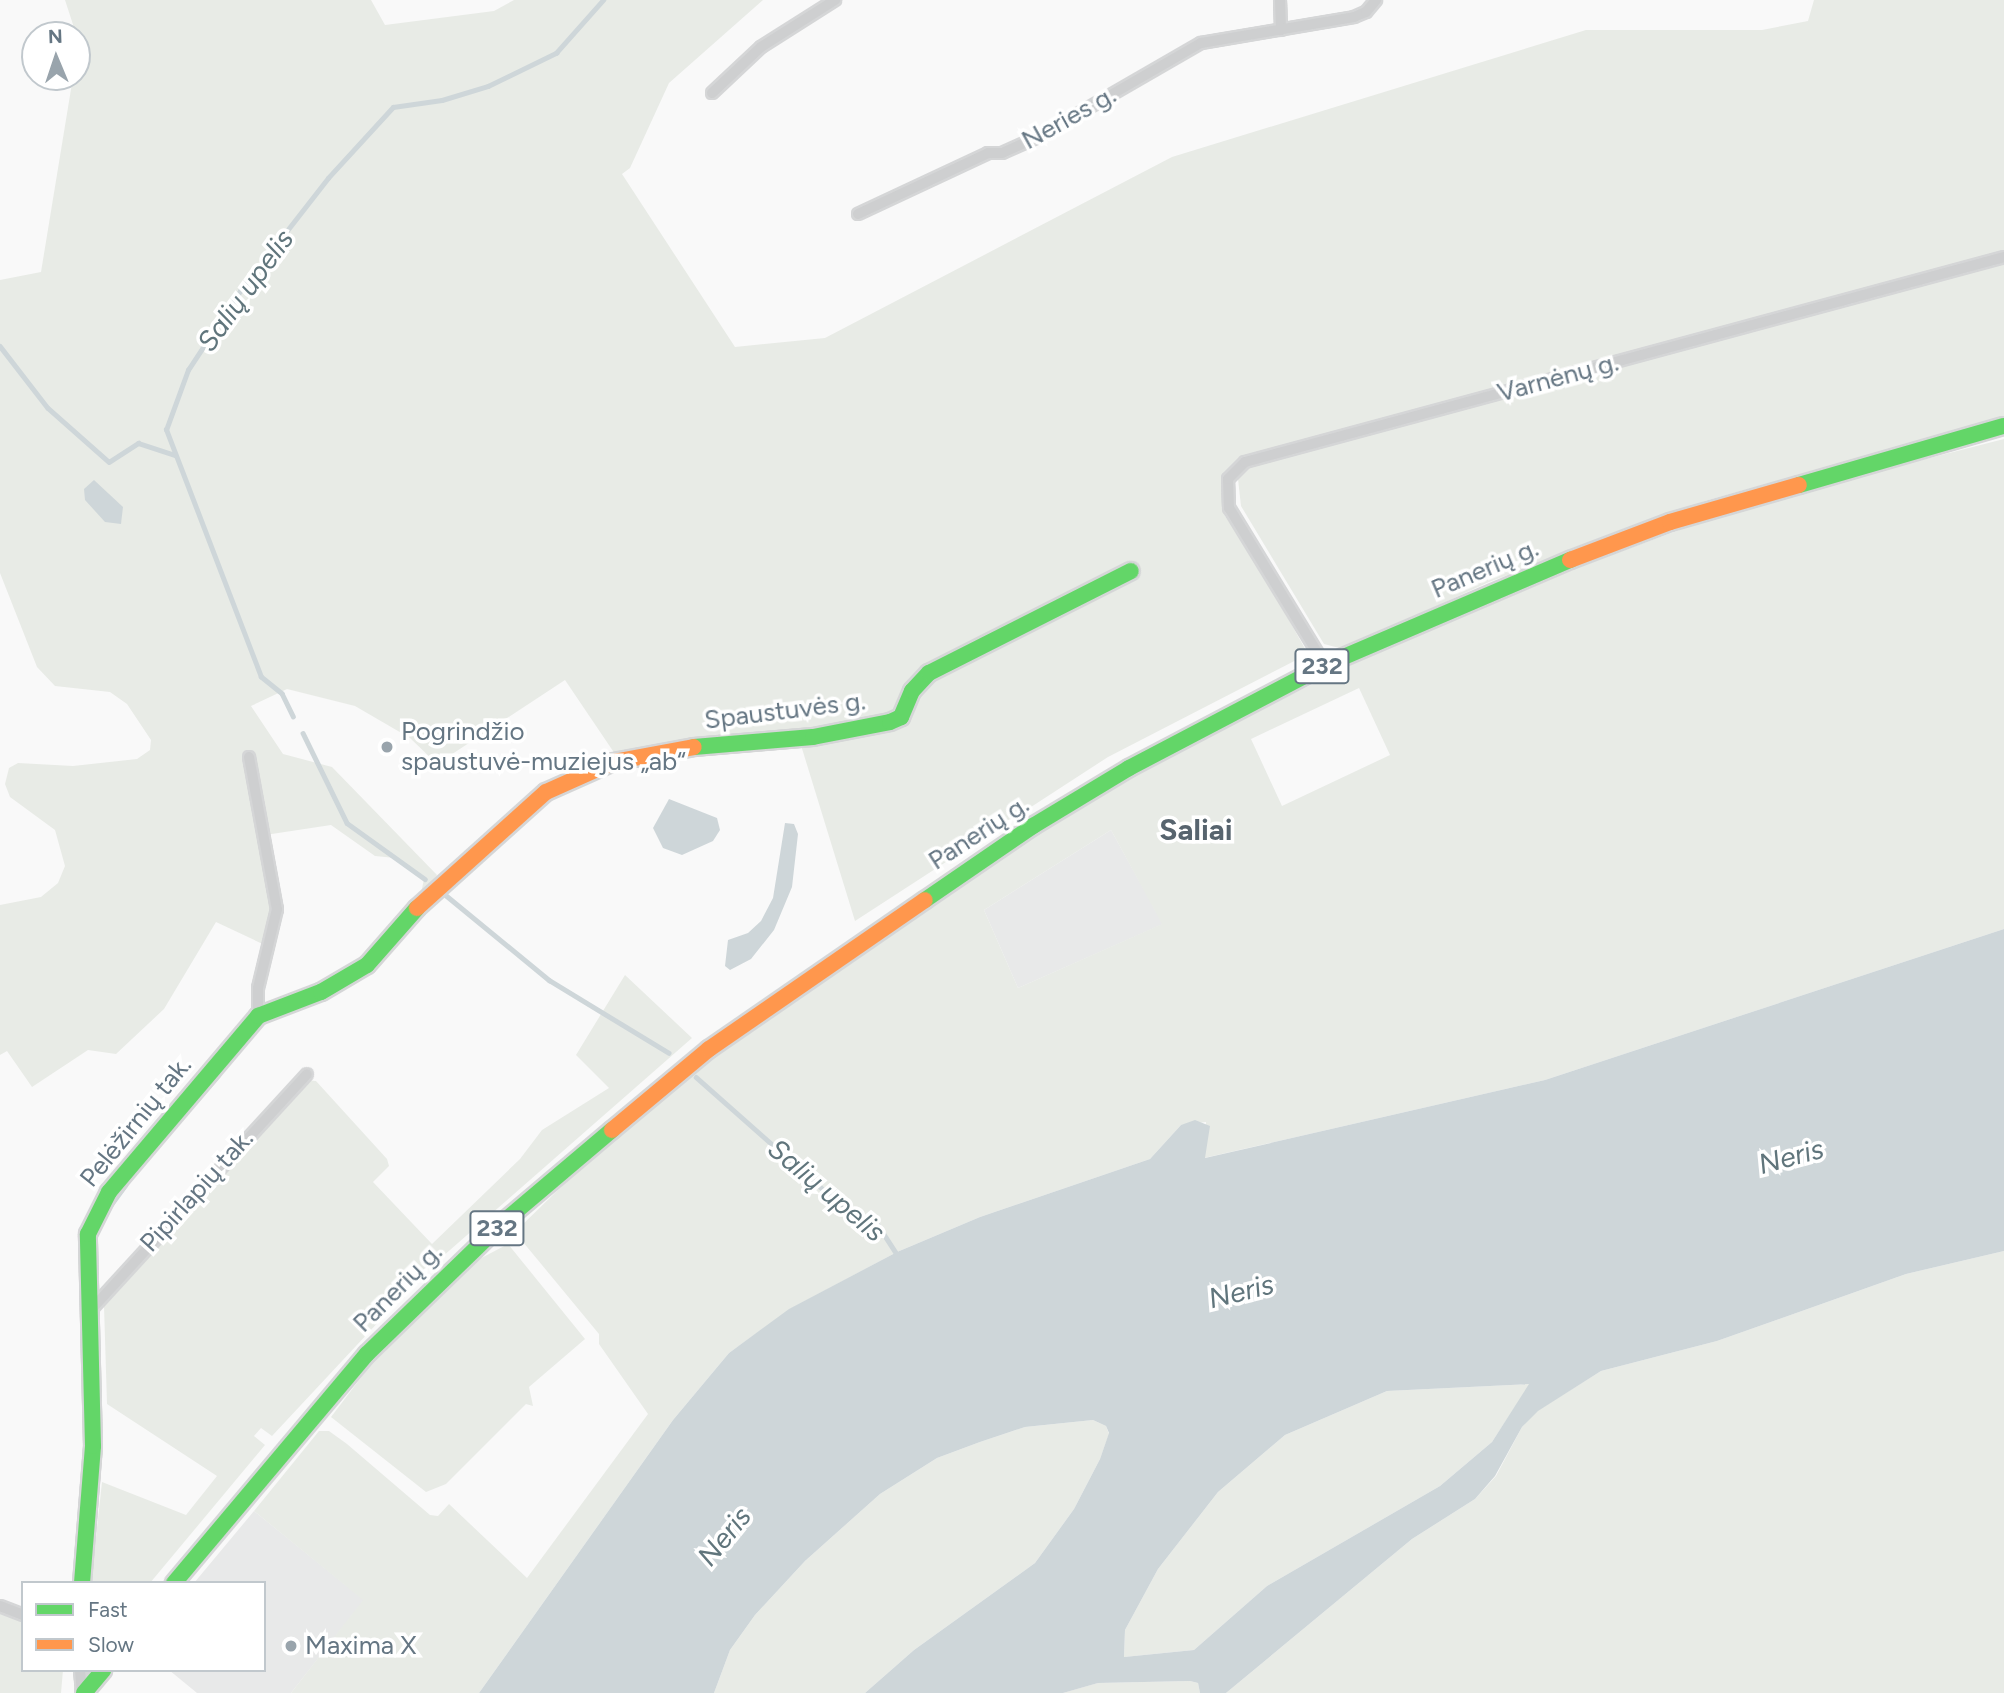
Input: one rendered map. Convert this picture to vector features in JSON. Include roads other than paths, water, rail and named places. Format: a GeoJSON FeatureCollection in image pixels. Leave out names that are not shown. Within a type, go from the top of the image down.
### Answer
{"type":"FeatureCollection","features":[{"type":"Feature","properties":{"kind":"main road","name":"Panerių g."},"geometry":{"type":"LineString","coordinates":[[176,1581],[322,1404],[435,1283],[686,1066],[1032,827],[1140,761],[1325,665],[1543,570],[1670,522],[2004,426]]}},
{"type":"Feature","properties":{"kind":"main road","name":"Spaustuvės g."},"geometry":{"type":"LineString","coordinates":[[436,887],[546,792],[569,781],[613,762],[670,749],[813,737],[890,722],[907,709],[912,691],[929,673],[1131,571]]}},
{"type":"Feature","properties":{"kind":"main road","name":"Pelėžirnių tak."},"geometry":{"type":"LineString","coordinates":[[82,1581],[93,1446],[86,1252],[95,1213],[178,1105],[258,1016],[321,992],[367,965],[436,887]]}},
{"type":"Feature","properties":{"kind":"main road"},"geometry":{"type":"LineString","coordinates":[[83,1693],[101,1672]]}},
{"type":"Feature","properties":{"kind":"street"},"geometry":{"type":"LineString","coordinates":[[712,93],[761,47],[835,0]]}},
{"type":"Feature","properties":{"kind":"street"},"geometry":{"type":"LineString","coordinates":[[1280,0],[1281,30]]}},
{"type":"Feature","properties":{"kind":"street","name":"Neries g."},"geometry":{"type":"LineString","coordinates":[[858,214],[988,153],[1002,153],[1031,141],[1201,43],[1361,15],[1376,0]]}},
{"type":"Feature","properties":{"kind":"street","name":"Varnėnų g."},"geometry":{"type":"LineString","coordinates":[[1325,665],[1229,508],[1228,479],[1245,463],[2004,257]]}},
{"type":"Feature","properties":{"kind":"street"},"geometry":{"type":"LineString","coordinates":[[249,757],[277,909],[258,988],[258,1016]]}},
{"type":"Feature","properties":{"kind":"street","name":"Pipirlapių tak."},"geometry":{"type":"LineString","coordinates":[[90,1311],[307,1074]]}},
{"type":"Feature","properties":{"kind":"street"},"geometry":{"type":"LineString","coordinates":[[0,1606],[21,1614]]}},
{"type":"Feature","properties":{"kind":"street"},"geometry":{"type":"LineString","coordinates":[[80,1672],[83,1693]]}},
{"type":"Feature","properties":{"kind":"water"},"geometry":{"type":"Polygon","coordinates":[[[94,480],[123,507],[121,524],[105,522],[85,500],[84,489],[94,480]]]}},
{"type":"Feature","properties":{"kind":"water"},"geometry":{"type":"Polygon","coordinates":[[[669,799],[717,818],[720,830],[713,841],[682,855],[663,848],[653,828],[669,799]]]}},
{"type":"Feature","properties":{"kind":"water"},"geometry":{"type":"Polygon","coordinates":[[[785,823],[794,824],[798,834],[792,887],[774,930],[751,959],[730,970],[725,966],[728,940],[748,933],[761,921],[773,898],[785,823]]]}},
{"type":"Feature","properties":{"kind":"water","name":"Neris"},"geometry":{"type":"Polygon","coordinates":[[[2004,929],[2004,1251],[1906,1274],[1717,1341],[1601,1371],[1538,1411],[1522,1427],[1495,1476],[1475,1499],[1412,1539],[1226,1693],[1200,1693],[1198,1683],[1190,1681],[1098,1683],[1063,1693],[865,1693],[914,1650],[1035,1563],[1074,1509],[1100,1459],[1109,1433],[1106,1426],[1093,1420],[1025,1427],[980,1442],[937,1458],[880,1494],[805,1561],[755,1615],[730,1650],[714,1693],[479,1693],[673,1420],[729,1353],[789,1309],[897,1252],[980,1217],[1150,1159],[1181,1125],[1195,1120],[1210,1126],[1205,1158],[1545,1080],[2004,929]],[[1529,1384],[1387,1391],[1285,1435],[1218,1492],[1158,1569],[1125,1630],[1124,1657],[1194,1650],[1267,1586],[1440,1486],[1492,1442],[1529,1384]]]}},
{"type":"Feature","properties":{"kind":"waterway","name":"Salių upelis"},"geometry":{"type":"LineString","coordinates":[[293,717],[282,694],[261,677],[166,430],[188,370],[240,291],[328,178],[393,107],[442,100],[488,86],[556,53],[603,0]]}},
{"type":"Feature","properties":{"kind":"waterway"},"geometry":{"type":"LineString","coordinates":[[0,346],[48,408],[109,462],[138,443],[174,455]]}},
{"type":"Feature","properties":{"kind":"waterway","name":"Salių upelis"},"geometry":{"type":"LineString","coordinates":[[303,733],[347,823],[425,879]]}},
{"type":"Feature","properties":{"kind":"waterway","name":"Salių upelis"},"geometry":{"type":"LineString","coordinates":[[442,892],[549,980],[669,1053]]}},
{"type":"Feature","properties":{"kind":"waterway"},"geometry":{"type":"LineString","coordinates":[[194,1103],[218,1075]]}},
{"type":"Feature","properties":{"kind":"waterway","name":"Salių upelis"},"geometry":{"type":"LineString","coordinates":[[696,1077],[836,1201],[878,1225],[898,1256]]}},
{"type":"Feature","properties":{"kind":"waterway"},"geometry":{"type":"LineString","coordinates":[[110,1206],[125,1185]]}},
{"type":"Feature","properties":{"kind":"place","name":"Pogrindžio spaustuvė-muziejus „ab“"},"geometry":{"type":"Point","coordinates":[387,747]}},
{"type":"Feature","properties":{"kind":"place","name":"Maxima X"},"geometry":{"type":"Point","coordinates":[291,1646]}},
{"type":"Feature","properties":{"kind":"district","name":"Saliai"},"geometry":{"type":"Point","coordinates":[1196,830]}}]}
